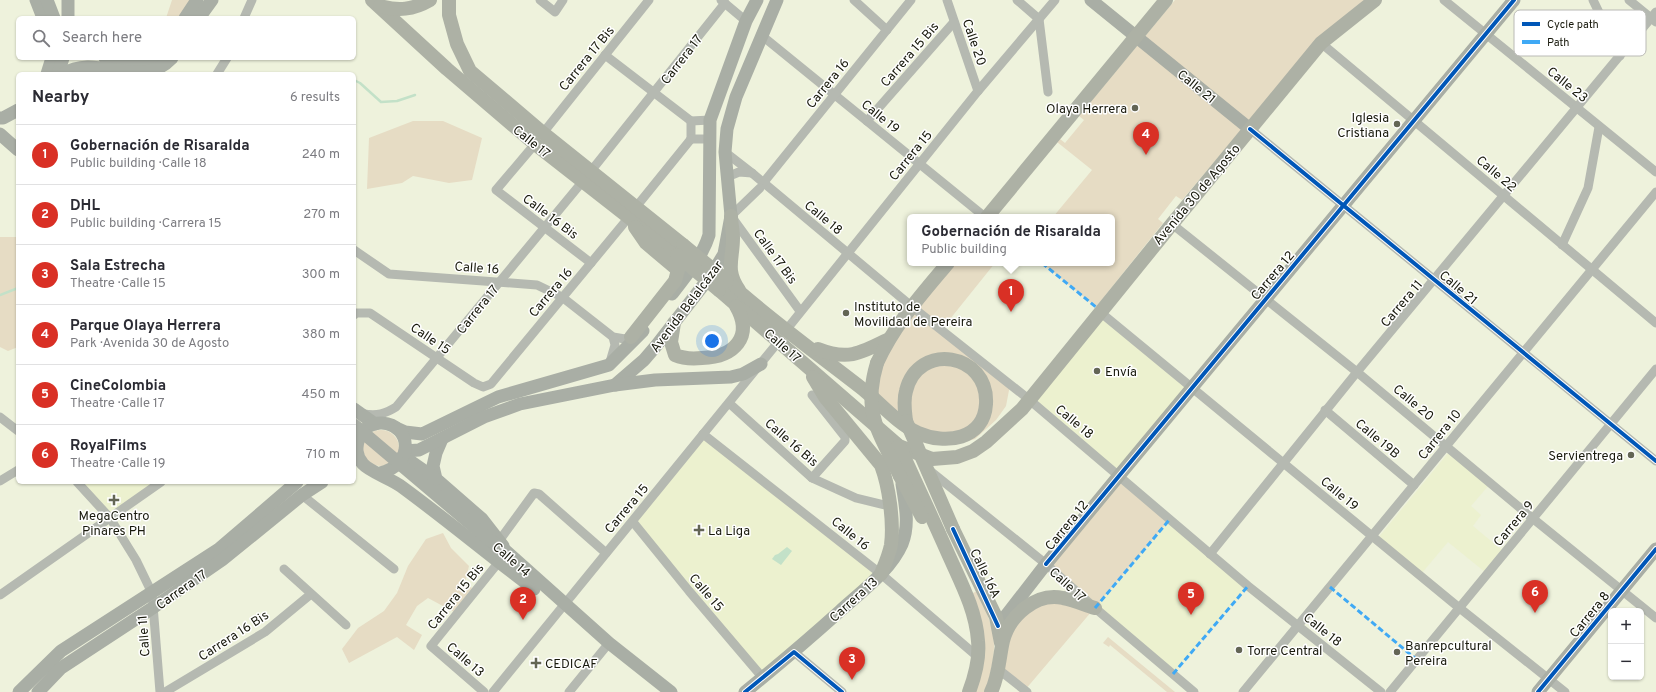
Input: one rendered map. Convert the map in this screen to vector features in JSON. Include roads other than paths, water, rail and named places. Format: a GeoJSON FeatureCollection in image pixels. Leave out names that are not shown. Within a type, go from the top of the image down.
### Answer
{"type":"FeatureCollection","features":[{"type":"Feature","properties":{"kind":"main road"},"geometry":{"type":"LineString","coordinates":[[36,0],[42,16]]}},
{"type":"Feature","properties":{"kind":"main road"},"geometry":{"type":"LineString","coordinates":[[47,0],[53,16]]}},
{"type":"Feature","properties":{"kind":"main road"},"geometry":{"type":"LineString","coordinates":[[68,0],[68,16]]}},
{"type":"Feature","properties":{"kind":"main road"},"geometry":{"type":"LineString","coordinates":[[186,16],[197,0]]}},
{"type":"Feature","properties":{"kind":"main road"},"geometry":{"type":"LineString","coordinates":[[200,16],[212,0]]}},
{"type":"Feature","properties":{"kind":"main road"},"geometry":{"type":"LineString","coordinates":[[375,3],[393,10],[421,6],[430,0]]}},
{"type":"Feature","properties":{"kind":"main road","name":"Calle 17"},"geometry":{"type":"LineString","coordinates":[[449,0],[449,15],[457,44],[470,71],[539,139]]}},
{"type":"Feature","properties":{"kind":"main road","name":"Avenida Belalcázar"},"geometry":{"type":"LineString","coordinates":[[375,424],[382,423],[405,432],[422,434],[498,397],[609,365],[645,329],[695,264],[705,246],[710,224],[708,139],[710,120],[746,21],[757,0]]}},
{"type":"Feature","properties":{"kind":"main road","name":"Avenida Belalcázar"},"geometry":{"type":"LineString","coordinates":[[404,453],[419,450],[484,417],[520,404],[615,385],[644,360],[719,264],[724,254],[730,216],[725,152],[727,129],[736,97],[777,0]]}},
{"type":"Feature","properties":{"kind":"main road","name":"Calle 21"},"geometry":{"type":"LineString","coordinates":[[1091,0],[1250,129]]}},
{"type":"Feature","properties":{"kind":"main road"},"geometry":{"type":"LineString","coordinates":[[988,214],[1166,0]]}},
{"type":"Feature","properties":{"kind":"main road","name":"Avenida 30 de Agosto"},"geometry":{"type":"LineString","coordinates":[[900,446],[932,459],[957,457],[973,451],[986,442],[1030,400],[1100,312],[1321,43],[1375,0]]}},
{"type":"Feature","properties":{"kind":"main road","name":"Carrera 12"},"geometry":{"type":"LineString","coordinates":[[998,626],[1046,564],[1514,0]]}},
{"type":"Feature","properties":{"kind":"main road","name":"Calle 17"},"geometry":{"type":"LineString","coordinates":[[375,3],[447,68],[633,212],[723,285],[739,299],[779,341],[900,446]]}},
{"type":"Feature","properties":{"kind":"main road"},"geometry":{"type":"LineString","coordinates":[[48,72],[51,60]]}},
{"type":"Feature","properties":{"kind":"main road"},"geometry":{"type":"LineString","coordinates":[[59,72],[63,60]]}},
{"type":"Feature","properties":{"kind":"main road"},"geometry":{"type":"LineString","coordinates":[[119,60],[133,62],[144,62],[150,60]]}},
{"type":"Feature","properties":{"kind":"main road"},"geometry":{"type":"LineString","coordinates":[[154,72],[167,64],[170,60]]}},
{"type":"Feature","properties":{"kind":"main road"},"geometry":{"type":"LineString","coordinates":[[66,72],[73,68],[83,66],[133,72]]}},
{"type":"Feature","properties":{"kind":"main road"},"geometry":{"type":"LineString","coordinates":[[1,120],[16,111]]}},
{"type":"Feature","properties":{"kind":"main road"},"geometry":{"type":"LineString","coordinates":[[0,134],[16,148]]}},
{"type":"Feature","properties":{"kind":"main road"},"geometry":{"type":"LineString","coordinates":[[0,145],[16,158]]}},
{"type":"Feature","properties":{"kind":"main road"},"geometry":{"type":"LineString","coordinates":[[631,337],[675,281],[678,270],[646,244],[633,212]]}},
{"type":"Feature","properties":{"kind":"main road"},"geometry":{"type":"LineString","coordinates":[[674,323],[671,342],[675,354],[690,359],[722,355],[736,346],[743,331],[739,299],[730,268],[733,238],[730,216]]}},
{"type":"Feature","properties":{"kind":"main road"},"geometry":{"type":"LineString","coordinates":[[945,266],[912,306],[889,339],[877,363],[872,379],[870,402],[873,419],[900,476],[936,543],[967,596],[979,642],[977,668],[969,692]]}},
{"type":"Feature","properties":{"kind":"main road","name":"Calle 17"},"geometry":{"type":"LineString","coordinates":[[739,299],[787,329],[908,425]]}},
{"type":"Feature","properties":{"kind":"main road"},"geometry":{"type":"LineString","coordinates":[[787,329],[818,349],[839,356],[863,352],[889,339]]}},
{"type":"Feature","properties":{"kind":"main road"},"geometry":{"type":"LineString","coordinates":[[941,359],[954,359],[972,368],[982,380],[986,393],[986,406],[982,419],[974,429],[965,436],[954,440],[941,440],[919,434],[908,425],[904,404],[906,390],[911,378],[919,369],[930,362],[941,359]]}},
{"type":"Feature","properties":{"kind":"main road"},"geometry":{"type":"LineString","coordinates":[[615,385],[655,380],[731,377],[744,374],[761,364]]}},
{"type":"Feature","properties":{"kind":"main road"},"geometry":{"type":"LineString","coordinates":[[806,365],[825,397],[881,465],[886,477],[892,529],[891,545],[881,574]]}},
{"type":"Feature","properties":{"kind":"main road"},"geometry":{"type":"LineString","coordinates":[[356,416],[375,424]]}},
{"type":"Feature","properties":{"kind":"main road","name":"Calle 14"},"geometry":{"type":"LineString","coordinates":[[356,416],[562,608],[658,692]]}},
{"type":"Feature","properties":{"kind":"main road"},"geometry":{"type":"LineString","coordinates":[[356,444],[364,430],[375,424]]}},
{"type":"Feature","properties":{"kind":"main road","name":"Calle 16A"},"geometry":{"type":"LineString","coordinates":[[908,425],[953,529],[996,617],[1002,649]]}},
{"type":"Feature","properties":{"kind":"main road"},"geometry":{"type":"LineString","coordinates":[[356,472],[377,472],[398,466],[404,453],[402,436],[396,428]]}},
{"type":"Feature","properties":{"kind":"main road"},"geometry":{"type":"LineString","coordinates":[[436,479],[433,466],[442,438]]}},
{"type":"Feature","properties":{"kind":"main road","name":"Calle 16A"},"geometry":{"type":"LineString","coordinates":[[900,446],[967,596]]}},
{"type":"Feature","properties":{"kind":"main road","name":"Calle 14"},"geometry":{"type":"LineString","coordinates":[[356,447],[495,545],[534,589],[562,608]]}},
{"type":"Feature","properties":{"kind":"main road"},"geometry":{"type":"LineString","coordinates":[[356,448],[363,464],[412,494],[498,563],[534,589]]}},
{"type":"Feature","properties":{"kind":"main road"},"geometry":{"type":"LineString","coordinates":[[404,453],[436,479],[446,490],[482,518],[495,545]]}},
{"type":"Feature","properties":{"kind":"main road","name":"Carrera 13"},"geometry":{"type":"LineString","coordinates":[[745,692],[794,652],[881,574],[895,556],[902,543],[906,527],[907,513],[900,476]]}},
{"type":"Feature","properties":{"kind":"main road","name":"Carrera 17"},"geometry":{"type":"LineString","coordinates":[[19,692],[61,651],[219,549],[291,484]]}},
{"type":"Feature","properties":{"kind":"main road","name":"Carrera 17"},"geometry":{"type":"LineString","coordinates":[[38,692],[60,668],[154,608],[222,560],[302,495],[319,484]]}},
{"type":"Feature","properties":{"kind":"main road","name":"Carrera 8"},"geometry":{"type":"LineString","coordinates":[[1538,692],[1656,550]]}},
{"type":"Feature","properties":{"kind":"main road"},"geometry":{"type":"LineString","coordinates":[[991,692],[998,669],[1005,635],[1011,622],[1021,611],[1034,603],[1048,598],[1062,598],[1095,608]]}},
{"type":"Feature","properties":{"kind":"main road","name":"Calle 14"},"geometry":{"type":"LineString","coordinates":[[607,646],[671,692]]}},
{"type":"Feature","properties":{"kind":"street"},"geometry":{"type":"LineString","coordinates":[[245,16],[252,0]]}},
{"type":"Feature","properties":{"kind":"street"},"geometry":{"type":"LineString","coordinates":[[540,0],[555,12],[563,0]]}},
{"type":"Feature","properties":{"kind":"street","name":"Carrera 17 Bis"},"geometry":{"type":"LineString","coordinates":[[496,190],[539,139],[649,0]]}},
{"type":"Feature","properties":{"kind":"street"},"geometry":{"type":"LineString","coordinates":[[854,0],[887,30]]}},
{"type":"Feature","properties":{"kind":"street","name":"Carrera 16"},"geometry":{"type":"LineString","coordinates":[[730,216],[762,185],[911,0]]}},
{"type":"Feature","properties":{"kind":"street","name":"Calle 20"},"geometry":{"type":"LineString","coordinates":[[947,0],[978,91]]}},
{"type":"Feature","properties":{"kind":"street"},"geometry":{"type":"LineString","coordinates":[[1017,0],[1039,18],[1048,92]]}},
{"type":"Feature","properties":{"kind":"street","name":"Carrera 15"},"geometry":{"type":"LineString","coordinates":[[787,329],[978,91],[1055,0]]}},
{"type":"Feature","properties":{"kind":"street","name":"Calle 23"},"geometry":{"type":"LineString","coordinates":[[1444,0],[1656,172]]}},
{"type":"Feature","properties":{"kind":"street"},"geometry":{"type":"LineString","coordinates":[[1593,0],[1598,10]]}},
{"type":"Feature","properties":{"kind":"street"},"geometry":{"type":"LineString","coordinates":[[1629,0],[1644,10]]}},
{"type":"Feature","properties":{"kind":"street"},"geometry":{"type":"LineString","coordinates":[[723,2],[746,21]]}},
{"type":"Feature","properties":{"kind":"street","name":"Carrera 17"},"geometry":{"type":"LineString","coordinates":[[356,416],[386,414],[396,408],[654,93],[723,2]]}},
{"type":"Feature","properties":{"kind":"street","name":"Carrera 11"},"geometry":{"type":"LineString","coordinates":[[1646,26],[1654,17]]}},
{"type":"Feature","properties":{"kind":"street","name":"Carrera 15 Bis"},"geometry":{"type":"LineString","coordinates":[[867,121],[954,22]]}},
{"type":"Feature","properties":{"kind":"street","name":"Calle 19"},"geometry":{"type":"LineString","coordinates":[[762,35],[982,214]]}},
{"type":"Feature","properties":{"kind":"street","name":"Calle 22"},"geometry":{"type":"LineString","coordinates":[[1321,43],[1656,322]]}},
{"type":"Feature","properties":{"kind":"street"},"geometry":{"type":"LineString","coordinates":[[605,55],[691,120],[710,120]]}},
{"type":"Feature","properties":{"kind":"street","name":"Carrera 11"},"geometry":{"type":"LineString","coordinates":[[1210,554],[1356,372],[1620,56]]}},
{"type":"Feature","properties":{"kind":"street"},"geometry":{"type":"LineString","coordinates":[[218,72],[226,60]]}},
{"type":"Feature","properties":{"kind":"street"},"geometry":{"type":"LineString","coordinates":[[691,120],[691,139],[708,139]]}},
{"type":"Feature","properties":{"kind":"street"},"geometry":{"type":"LineString","coordinates":[[1562,245],[1588,188],[1599,127]]}},
{"type":"Feature","properties":{"kind":"street","name":"Calle 21"},"geometry":{"type":"LineString","coordinates":[[1250,129],[1656,461]]}},
{"type":"Feature","properties":{"kind":"street","name":"Carrera 16"},"geometry":{"type":"LineString","coordinates":[[491,384],[633,212],[691,139]]}},
{"type":"Feature","properties":{"kind":"street","name":"Calle 18"},"geometry":{"type":"LineString","coordinates":[[725,152],[752,173],[762,185],[1030,400],[1120,475],[1210,554],[1381,692]]}},
{"type":"Feature","properties":{"kind":"street"},"geometry":{"type":"LineString","coordinates":[[727,177],[739,172],[752,173]]}},
{"type":"Feature","properties":{"kind":"street","name":"Calle 16 Bis"},"geometry":{"type":"LineString","coordinates":[[496,190],[591,263]]}},
{"type":"Feature","properties":{"kind":"street","name":"Carrera 10"},"geometry":{"type":"LineString","coordinates":[[1243,692],[1299,626],[1522,352],[1656,192]]}},
{"type":"Feature","properties":{"kind":"street","name":"Calle 17 Bis"},"geometry":{"type":"LineString","coordinates":[[730,216],[800,311]]}},
{"type":"Feature","properties":{"kind":"street","name":"Calle 20"},"geometry":{"type":"LineString","coordinates":[[1172,224],[1356,372],[1533,519],[1656,618]]}},
{"type":"Feature","properties":{"kind":"street","name":"Calle 16"},"geometry":{"type":"LineString","coordinates":[[356,251],[389,274],[500,281],[537,285],[562,297],[613,337]]}},
{"type":"Feature","properties":{"kind":"street","name":"Calle 19"},"geometry":{"type":"LineString","coordinates":[[1100,312],[1459,608],[1565,692]]}},
{"type":"Feature","properties":{"kind":"street","name":"Calle 15"},"geometry":{"type":"LineString","coordinates":[[356,314],[370,313],[474,383],[483,387],[491,384]]}},
{"type":"Feature","properties":{"kind":"street"},"geometry":{"type":"LineString","coordinates":[[613,337],[625,339],[645,329]]}},
{"type":"Feature","properties":{"kind":"street"},"geometry":{"type":"LineString","coordinates":[[609,365],[616,345],[613,337]]}},
{"type":"Feature","properties":{"kind":"street","name":"Carrera 15"},"geometry":{"type":"LineString","coordinates":[[494,692],[779,341]]}},
{"type":"Feature","properties":{"kind":"street","name":"Carrera 9"},"geometry":{"type":"LineString","coordinates":[[1390,692],[1656,369]]}},
{"type":"Feature","properties":{"kind":"street"},"geometry":{"type":"LineString","coordinates":[[812,395],[845,437],[845,441],[812,478]]}},
{"type":"Feature","properties":{"kind":"street","name":"Calle 16 Bis"},"geometry":{"type":"LineString","coordinates":[[729,403],[812,478],[856,498],[889,506]]}},
{"type":"Feature","properties":{"kind":"street","name":"Calle 19B"},"geometry":{"type":"LineString","coordinates":[[1325,410],[1414,485]]}},
{"type":"Feature","properties":{"kind":"street"},"geometry":{"type":"LineString","coordinates":[[0,417],[16,429]]}},
{"type":"Feature","properties":{"kind":"street","name":"Calle 16"},"geometry":{"type":"LineString","coordinates":[[704,434],[881,574],[978,657]]}},
{"type":"Feature","properties":{"kind":"street","name":"Calle 17"},"geometry":{"type":"LineString","coordinates":[[900,446],[1046,564],[1095,608],[1194,692]]}},
{"type":"Feature","properties":{"kind":"street"},"geometry":{"type":"LineString","coordinates":[[0,481],[16,471]]}},
{"type":"Feature","properties":{"kind":"street","name":"Calle 11"},"geometry":{"type":"LineString","coordinates":[[79,484],[110,518],[136,560],[152,593],[160,692]]}},
{"type":"Feature","properties":{"kind":"street"},"geometry":{"type":"LineString","coordinates":[[0,595],[158,484]]}},
{"type":"Feature","properties":{"kind":"street"},"geometry":{"type":"LineString","coordinates":[[495,545],[534,493],[539,494],[606,553]]}},
{"type":"Feature","properties":{"kind":"street"},"geometry":{"type":"LineString","coordinates":[[302,495],[394,569]]}},
{"type":"Feature","properties":{"kind":"street","name":"Calle 15"},"geometry":{"type":"LineString","coordinates":[[633,522],[762,678]]}},
{"type":"Feature","properties":{"kind":"street","name":"Carrera 15 Bis"},"geometry":{"type":"LineString","coordinates":[[431,646],[498,563]]}},
{"type":"Feature","properties":{"kind":"street"},"geometry":{"type":"LineString","coordinates":[[284,569],[346,625]]}},
{"type":"Feature","properties":{"kind":"street","name":"Carrera 16 Bis"},"geometry":{"type":"LineString","coordinates":[[165,692],[265,632],[311,594]]}},
{"type":"Feature","properties":{"kind":"street","name":"Calle 13"},"geometry":{"type":"LineString","coordinates":[[431,646],[484,692]]}},
{"type":"Feature","properties":{"kind":"street"},"geometry":{"type":"LineString","coordinates":[[569,692],[607,646]]}},
{"type":"Feature","properties":{"kind":"street"},"geometry":{"type":"LineString","coordinates":[[794,652],[842,692]]}},
{"type":"Feature","properties":{"kind":"street"},"geometry":{"type":"LineString","coordinates":[[998,669],[1027,692]]}},
{"type":"Feature","properties":{"kind":"waterway"},"geometry":{"type":"LineString","coordinates":[[356,81],[381,102],[397,101],[415,95]]}},
{"type":"Feature","properties":{"kind":"waterway"},"geometry":{"type":"LineString","coordinates":[[0,295],[16,289]]}},
{"type":"Feature","properties":{"kind":"place","name":"Olaya Herrera"},"geometry":{"type":"Point","coordinates":[1135,108]}},
{"type":"Feature","properties":{"kind":"place","name":"Iglesia Cristiana"},"geometry":{"type":"Point","coordinates":[1397,124]}},
{"type":"Feature","properties":{"kind":"place","name":"Parque Olaya Herrera"},"geometry":{"type":"Point","coordinates":[1146,155]}},
{"type":"Feature","properties":{"kind":"place","name":"Gobernación de Risaralda"},"geometry":{"type":"Point","coordinates":[1011,312]}},
{"type":"Feature","properties":{"kind":"place","name":"Instituto de Movilidad de Pereira"},"geometry":{"type":"Point","coordinates":[846,313]}},
{"type":"Feature","properties":{"kind":"place","name":"Envía"},"geometry":{"type":"Point","coordinates":[1097,371]}},
{"type":"Feature","properties":{"kind":"place","name":"Servientrega"},"geometry":{"type":"Point","coordinates":[1631,455]}},
{"type":"Feature","properties":{"kind":"place","name":"MegaCentro Pinares PH"},"geometry":{"type":"Point","coordinates":[114,500]}},
{"type":"Feature","properties":{"kind":"place","name":"La Liga"},"geometry":{"type":"Point","coordinates":[699,530]}},
{"type":"Feature","properties":{"kind":"place","name":"RoyalFilms"},"geometry":{"type":"Point","coordinates":[1535,613]}},
{"type":"Feature","properties":{"kind":"place","name":"CineColombia"},"geometry":{"type":"Point","coordinates":[1191,615]}},
{"type":"Feature","properties":{"kind":"place","name":"DHL"},"geometry":{"type":"Point","coordinates":[523,620]}},
{"type":"Feature","properties":{"kind":"place","name":"Torre Central"},"geometry":{"type":"Point","coordinates":[1239,650]}},
{"type":"Feature","properties":{"kind":"place","name":"Banrepcultural Pereira"},"geometry":{"type":"Point","coordinates":[1397,652]}},
{"type":"Feature","properties":{"kind":"place","name":"CEDICAF"},"geometry":{"type":"Point","coordinates":[536,663]}},
{"type":"Feature","properties":{"kind":"place","name":"Sala Estrecha"},"geometry":{"type":"Point","coordinates":[852,680]}}]}
